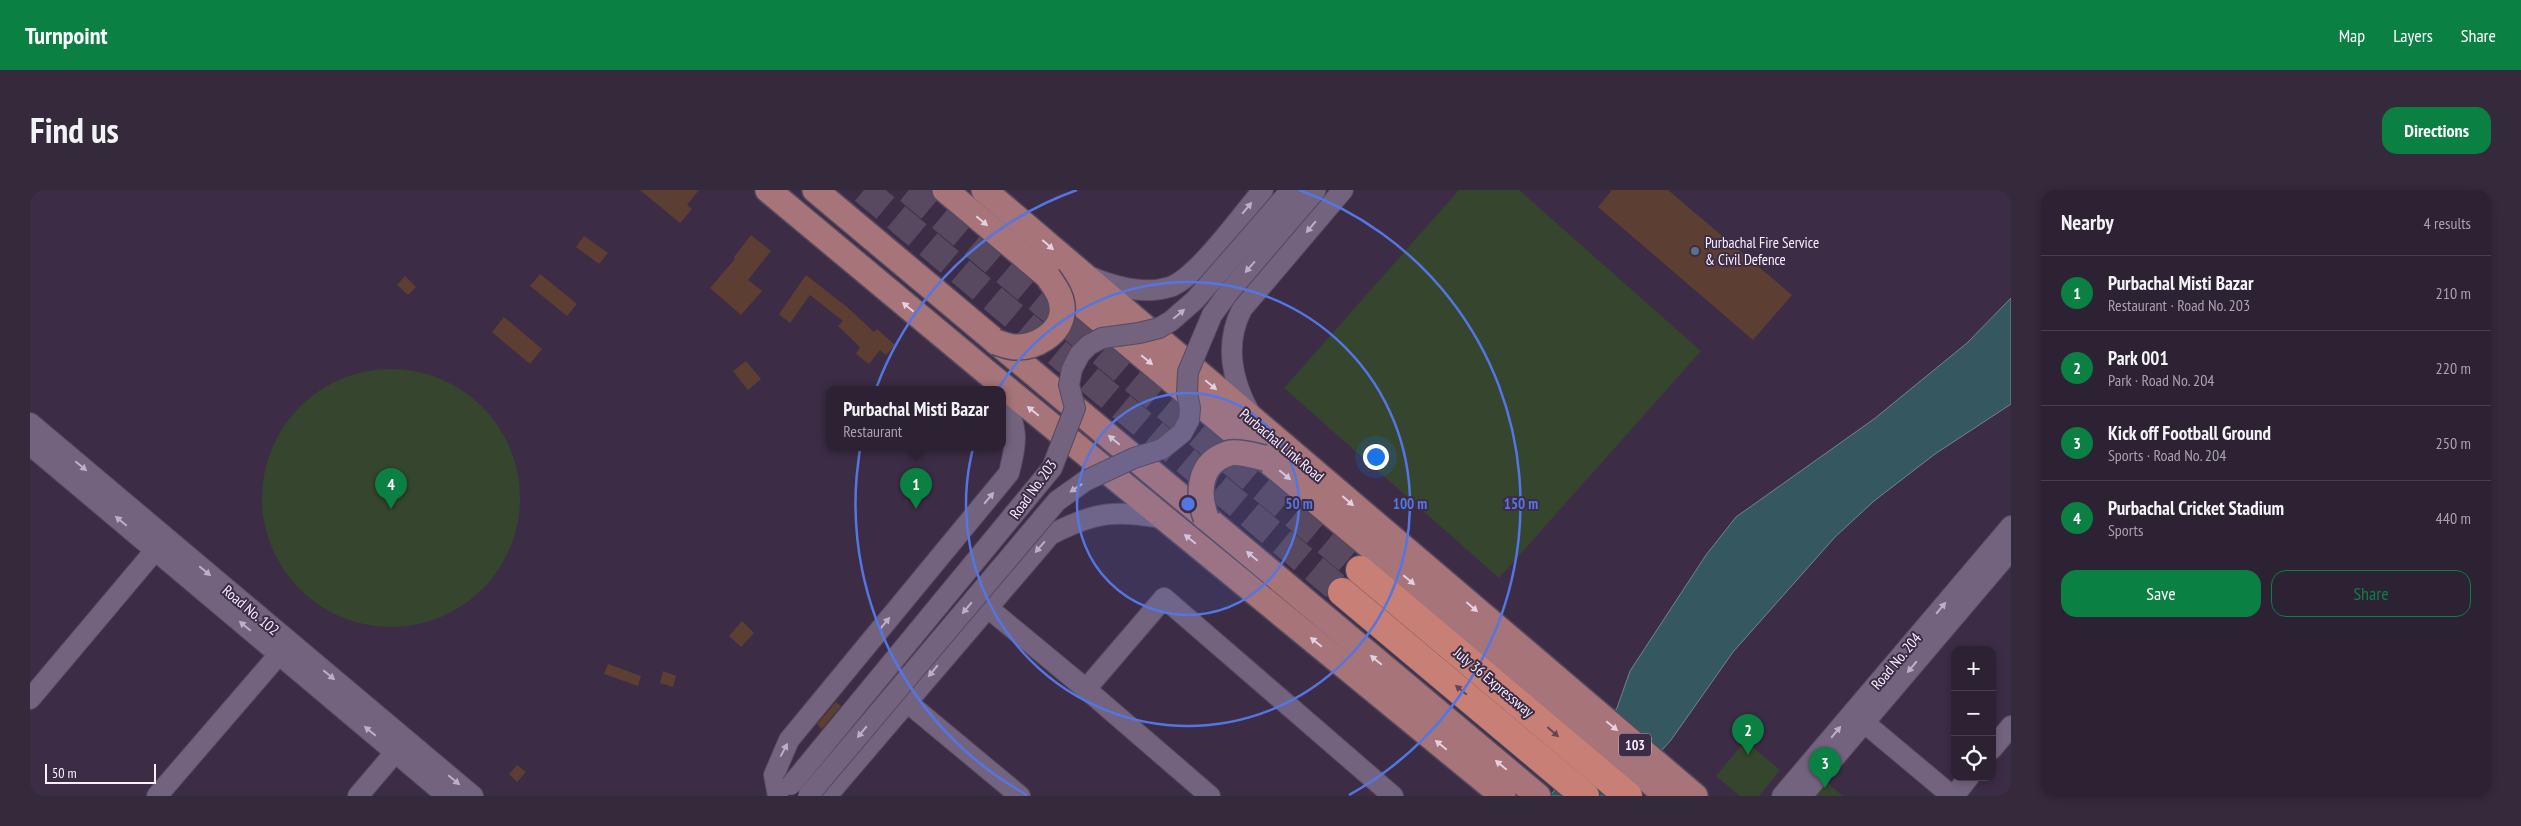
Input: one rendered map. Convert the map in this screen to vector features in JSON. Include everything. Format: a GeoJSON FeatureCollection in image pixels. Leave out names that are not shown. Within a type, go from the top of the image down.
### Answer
{"type":"FeatureCollection","features":[{"type":"Feature","properties":{"kind":"highway","name":"July 36 Expressway"},"geometry":{"type":"LineString","coordinates":[[1360,570],[1628,796]]}},
{"type":"Feature","properties":{"kind":"highway","name":"July 36 Expressway"},"geometry":{"type":"LineString","coordinates":[[1342,592],[1585,796]]}},
{"type":"Feature","properties":{"kind":"main road"},"geometry":{"type":"LineString","coordinates":[[768,190],[994,383]]}},
{"type":"Feature","properties":{"kind":"main road"},"geometry":{"type":"LineString","coordinates":[[815,190],[1538,796]]}},
{"type":"Feature","properties":{"kind":"main road"},"geometry":{"type":"LineString","coordinates":[[945,190],[1667,796]]}},
{"type":"Feature","properties":{"kind":"main road","name":"Purbachal Link Road"},"geometry":{"type":"LineString","coordinates":[[995,193],[1078,272],[1695,796]]}},
{"type":"Feature","properties":{"kind":"main road"},"geometry":{"type":"LineString","coordinates":[[996,342],[1014,347],[1031,346],[1056,328],[1062,314],[1062,303],[1058,292],[1048,277]]}},
{"type":"Feature","properties":{"kind":"main road"},"geometry":{"type":"LineString","coordinates":[[1006,392],[1166,519],[1498,792]]}},
{"type":"Feature","properties":{"kind":"main road"},"geometry":{"type":"LineString","coordinates":[[1206,518],[1200,502],[1200,485],[1207,469],[1217,459],[1231,453],[1265,458]]}},
{"type":"Feature","properties":{"kind":"street"},"geometry":{"type":"LineString","coordinates":[[1078,272],[1106,283],[1129,289],[1170,287],[1189,276],[1262,190]]}},
{"type":"Feature","properties":{"kind":"street"},"geometry":{"type":"LineString","coordinates":[[1075,408],[1070,385],[1072,369],[1080,354],[1089,345],[1102,338],[1159,328],[1171,321],[1195,300],[1291,190]]}},
{"type":"Feature","properties":{"kind":"street","name":"Road No. 203"},"geometry":{"type":"LineString","coordinates":[[808,796],[1057,501],[1085,482],[1134,458],[1148,456],[1162,450],[1182,433],[1189,420],[1188,372],[1212,315],[1228,292],[1316,190]]}},
{"type":"Feature","properties":{"kind":"street"},"geometry":{"type":"LineString","coordinates":[[1254,421],[1242,399],[1231,357],[1235,323],[1242,309],[1343,190]]}},
{"type":"Feature","properties":{"kind":"street","name":"Road No. 203"},"geometry":{"type":"LineString","coordinates":[[1006,405],[1012,416],[1016,442],[1009,473],[788,740],[779,758],[774,775],[784,792],[1037,489],[1052,468],[1075,408]]}},
{"type":"Feature","properties":{"kind":"street","name":"Road No. 102"},"geometry":{"type":"LineString","coordinates":[[30,423],[38,452],[161,544],[401,746],[473,796]]}},
{"type":"Feature","properties":{"kind":"street"},"geometry":{"type":"LineString","coordinates":[[837,792],[907,702],[1050,535],[1075,522],[1114,512],[1136,513],[1166,519]]}},
{"type":"Feature","properties":{"kind":"street","name":"Road No. 204"},"geometry":{"type":"LineString","coordinates":[[1802,796],[1859,718],[2011,526]]}},
{"type":"Feature","properties":{"kind":"street"},"geometry":{"type":"LineString","coordinates":[[30,699],[161,544]]}},
{"type":"Feature","properties":{"kind":"street","name":"Road No. 204"},"geometry":{"type":"LineString","coordinates":[[1782,796],[1859,718],[2011,550]]}},
{"type":"Feature","properties":{"kind":"street"},"geometry":{"type":"LineString","coordinates":[[1086,690],[1164,598],[1393,796]]}},
{"type":"Feature","properties":{"kind":"street"},"geometry":{"type":"LineString","coordinates":[[987,607],[1210,796]]}},
{"type":"Feature","properties":{"kind":"street"},"geometry":{"type":"LineString","coordinates":[[157,796],[284,648]]}},
{"type":"Feature","properties":{"kind":"street"},"geometry":{"type":"LineString","coordinates":[[907,702],[1020,796]]}},
{"type":"Feature","properties":{"kind":"street"},"geometry":{"type":"LineString","coordinates":[[1859,718],[1953,796],[1966,781]]}},
{"type":"Feature","properties":{"kind":"street"},"geometry":{"type":"LineString","coordinates":[[1996,744],[2011,726]]}},
{"type":"Feature","properties":{"kind":"street"},"geometry":{"type":"LineString","coordinates":[[358,796],[401,746]]}},
{"type":"Feature","properties":{"kind":"street","name":"Road No. 102"},"geometry":{"type":"LineString","coordinates":[[401,746],[447,796]]}},
{"type":"Feature","properties":{"kind":"shaded area"},"geometry":{"type":"Polygon","coordinates":[[[1459,190],[1519,190],[1701,351],[1499,578],[1284,388],[1459,190]]]}},
{"type":"Feature","properties":{"kind":"shaded area"},"geometry":{"type":"Polygon","coordinates":[[[2011,298],[2011,404],[1935,454],[1874,501],[1835,537],[1733,652],[1671,740],[1621,796],[1550,796],[1617,708],[1630,671],[1706,555],[1736,517],[1874,419],[1967,343],[2011,298]]]}},
{"type":"Feature","properties":{"kind":"shaded area"},"geometry":{"type":"Polygon","coordinates":[[[391,369],[416,372],[452,384],[473,398],[491,416],[505,437],[510,449],[517,473],[520,498],[517,523],[505,559],[491,580],[473,598],[452,612],[440,617],[416,624],[391,627],[366,624],[330,612],[309,598],[291,580],[277,559],[272,547],[265,523],[262,498],[265,473],[277,437],[291,416],[309,398],[330,384],[342,379],[366,372],[391,369]]]}},
{"type":"Feature","properties":{"kind":"shaded area"},"geometry":{"type":"Polygon","coordinates":[[[1745,741],[1780,770],[1759,796],[1740,796],[1716,776],[1745,741]]]}},
{"type":"Feature","properties":{"kind":"shaded area"},"geometry":{"type":"Polygon","coordinates":[[[1824,780],[1843,796],[1810,796],[1824,780]]]}},
{"type":"Feature","properties":{"kind":"building"},"geometry":{"type":"Polygon","coordinates":[[[640,190],[699,190],[687,205],[692,209],[680,223],[640,190]]]}},
{"type":"Feature","properties":{"kind":"building","name":"Purbachal Fire Service & Civil Defence"},"geometry":{"type":"Polygon","coordinates":[[[1612,190],[1668,190],[1792,295],[1753,340],[1598,207],[1612,190]]]}},
{"type":"Feature","properties":{"kind":"building"},"geometry":{"type":"Polygon","coordinates":[[[751,235],[771,251],[748,280],[762,291],[741,315],[710,288],[735,259],[734,257],[751,235]]]}},
{"type":"Feature","properties":{"kind":"building"},"geometry":{"type":"Polygon","coordinates":[[[584,236],[608,253],[599,264],[576,247],[584,236]]]}},
{"type":"Feature","properties":{"kind":"building"},"geometry":{"type":"Polygon","coordinates":[[[540,274],[577,304],[567,316],[530,286],[540,274]]]}},
{"type":"Feature","properties":{"kind":"building"},"geometry":{"type":"Polygon","coordinates":[[[806,275],[847,307],[874,332],[877,329],[895,345],[886,355],[880,350],[869,364],[856,354],[860,347],[838,326],[843,321],[810,295],[790,323],[779,314],[806,275]]]}},
{"type":"Feature","properties":{"kind":"building"},"geometry":{"type":"Polygon","coordinates":[[[405,276],[416,287],[408,295],[397,285],[405,276]]]}},
{"type":"Feature","properties":{"kind":"building"},"geometry":{"type":"Polygon","coordinates":[[[504,317],[542,349],[530,364],[492,332],[504,317]]]}},
{"type":"Feature","properties":{"kind":"building"},"geometry":{"type":"Polygon","coordinates":[[[746,361],[761,379],[748,390],[733,371],[746,361]]]}},
{"type":"Feature","properties":{"kind":"building"},"geometry":{"type":"Polygon","coordinates":[[[742,621],[754,633],[741,647],[729,636],[742,621]]]}},
{"type":"Feature","properties":{"kind":"building"},"geometry":{"type":"Polygon","coordinates":[[[608,664],[641,676],[638,686],[604,674],[608,664]]]}},
{"type":"Feature","properties":{"kind":"building"},"geometry":{"type":"Polygon","coordinates":[[[663,671],[676,676],[673,687],[660,683],[663,671]]]}},
{"type":"Feature","properties":{"kind":"building"},"geometry":{"type":"Polygon","coordinates":[[[836,702],[841,706],[822,729],[817,724],[836,702]]]}},
{"type":"Feature","properties":{"kind":"building"},"geometry":{"type":"Polygon","coordinates":[[[517,765],[526,772],[517,782],[509,774],[517,765]]]}},
{"type":"Feature","properties":{"kind":"tunnel"},"geometry":{"type":"LineString","coordinates":[[864,190],[1342,592]]}},
{"type":"Feature","properties":{"kind":"tunnel"},"geometry":{"type":"LineString","coordinates":[[909,190],[1360,570]]}},
{"type":"Feature","properties":{"kind":"place","name":"Purbachal Fire Service & Civil Defence"},"geometry":{"type":"Point","coordinates":[1695,251]}},
{"type":"Feature","properties":{"kind":"place","name":"Purbachal Cricket Stadium"},"geometry":{"type":"Point","coordinates":[391,509]}},
{"type":"Feature","properties":{"kind":"place","name":"Purbachal Misti Bazar"},"geometry":{"type":"Point","coordinates":[916,509]}},
{"type":"Feature","properties":{"kind":"place","name":"Park 001"},"geometry":{"type":"Point","coordinates":[1748,755]}},
{"type":"Feature","properties":{"kind":"place","name":"Kick off Football Ground"},"geometry":{"type":"Point","coordinates":[1825,788]}}]}
